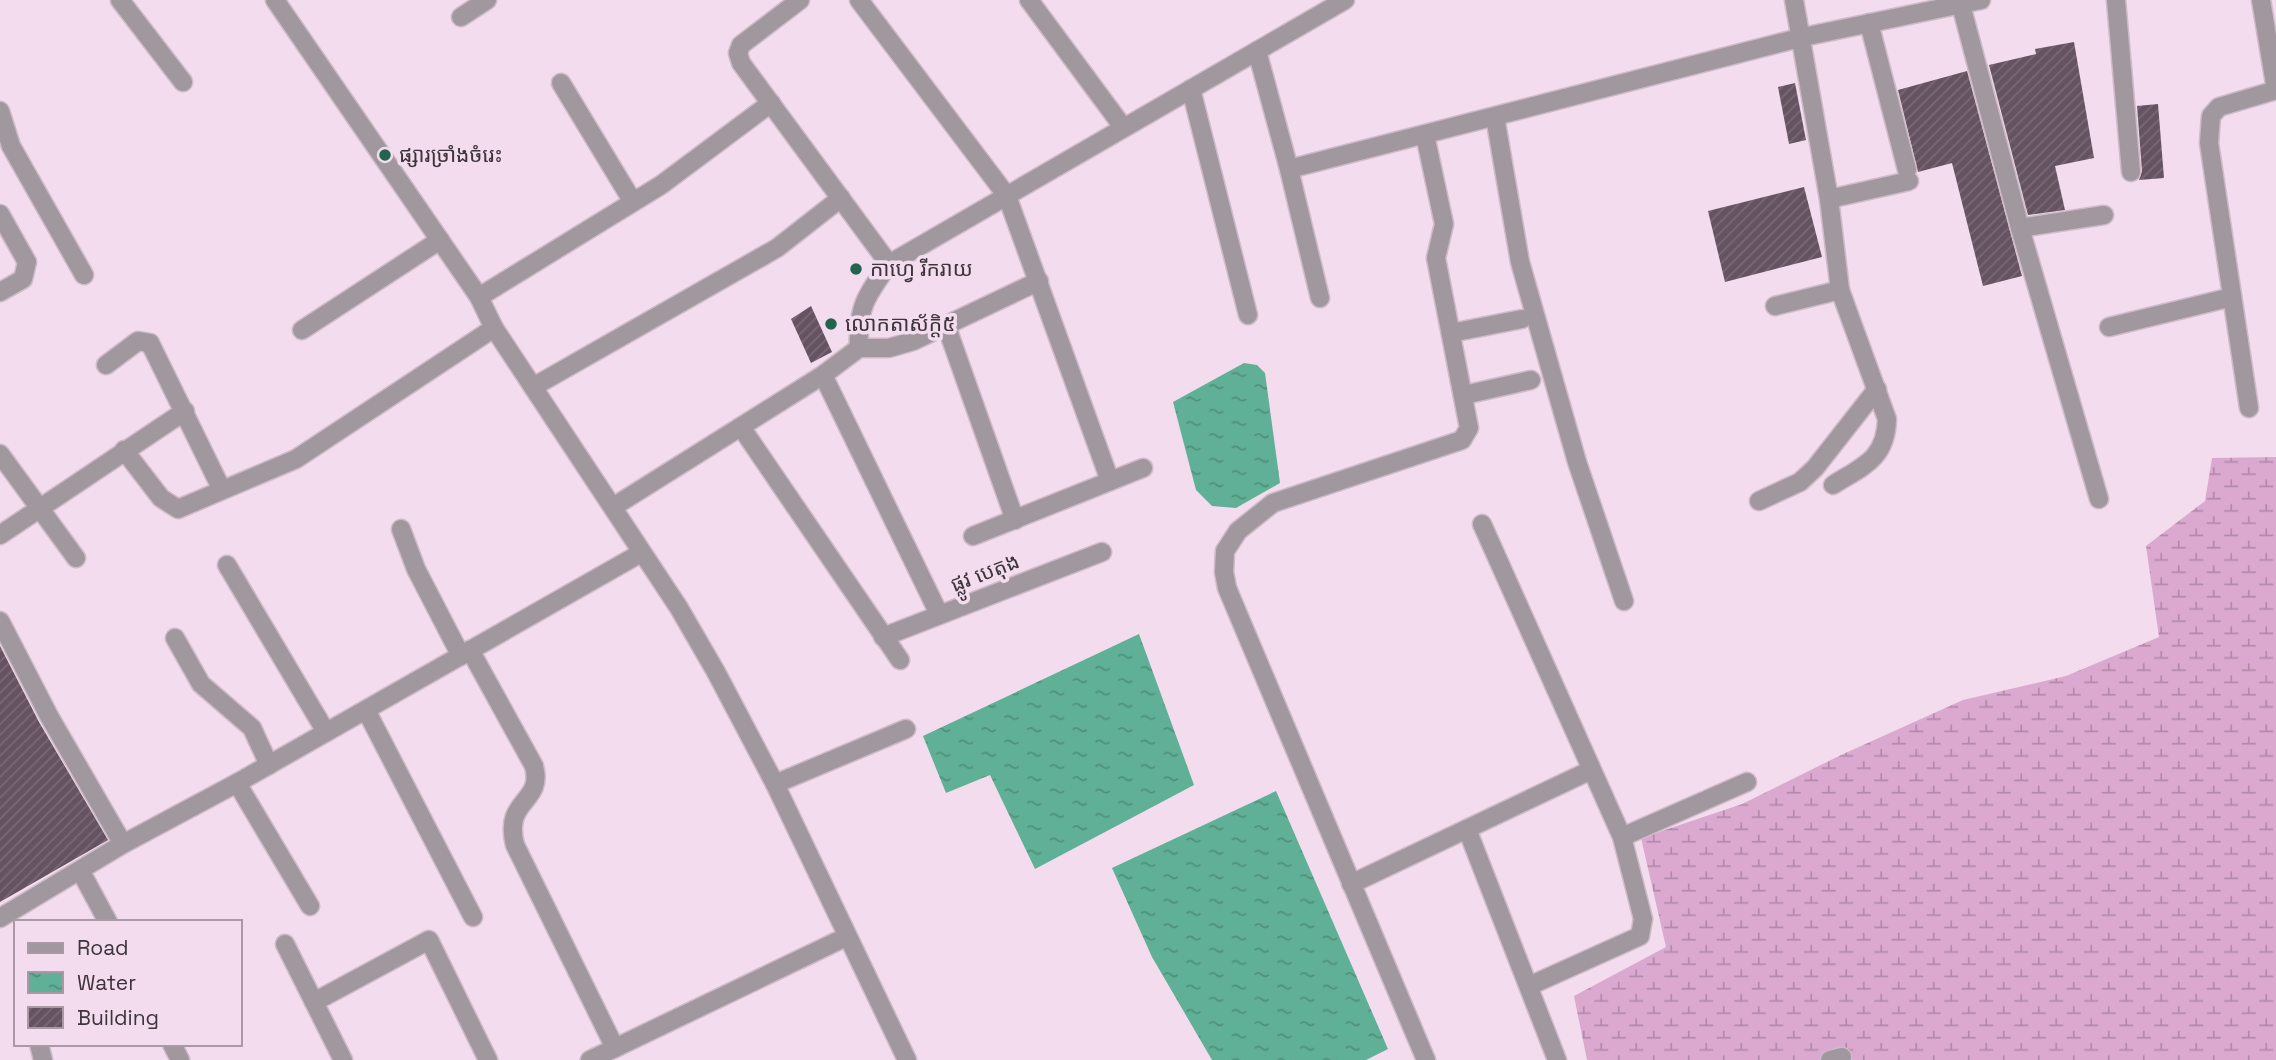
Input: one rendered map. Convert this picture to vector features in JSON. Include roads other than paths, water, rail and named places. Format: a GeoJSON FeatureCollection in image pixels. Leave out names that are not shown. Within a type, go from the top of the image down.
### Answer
{"type":"FeatureCollection","features":[{"type":"Feature","properties":{"kind":"street"},"geometry":{"type":"LineString","coordinates":[[120,0],[183,82]]}},
{"type":"Feature","properties":{"kind":"street"},"geometry":{"type":"LineString","coordinates":[[275,0],[479,297],[494,328],[613,507],[716,672],[775,784],[907,1060]]}},
{"type":"Feature","properties":{"kind":"street"},"geometry":{"type":"LineString","coordinates":[[461,17],[487,0]]}},
{"type":"Feature","properties":{"kind":"street"},"geometry":{"type":"LineString","coordinates":[[800,0],[741,46],[738,53],[741,63],[889,264]]}},
{"type":"Feature","properties":{"kind":"street"},"geometry":{"type":"LineString","coordinates":[[859,0],[1007,197],[1110,481]]}},
{"type":"Feature","properties":{"kind":"street"},"geometry":{"type":"LineString","coordinates":[[1029,0],[1124,127]]}},
{"type":"Feature","properties":{"kind":"street"},"geometry":{"type":"LineString","coordinates":[[859,348],[858,321],[863,300],[889,264],[1345,0]]}},
{"type":"Feature","properties":{"kind":"street"},"geometry":{"type":"LineString","coordinates":[[1794,0],[1803,37],[1829,199],[1840,290],[1887,419],[1886,439],[1873,460],[1832,485]]}},
{"type":"Feature","properties":{"kind":"street"},"geometry":{"type":"LineString","coordinates":[[1289,169],[1803,37],[1981,0]]}},
{"type":"Feature","properties":{"kind":"street"},"geometry":{"type":"LineString","coordinates":[[2116,0],[2131,172]]}},
{"type":"Feature","properties":{"kind":"street"},"geometry":{"type":"LineString","coordinates":[[2249,408],[2209,143],[2211,116],[2219,107],[2276,90],[2261,0]]}},
{"type":"Feature","properties":{"kind":"street"},"geometry":{"type":"LineString","coordinates":[[1961,5],[2020,228],[2099,499]]}},
{"type":"Feature","properties":{"kind":"street"},"geometry":{"type":"LineString","coordinates":[[1829,199],[1908,176],[1869,23]]}},
{"type":"Feature","properties":{"kind":"street"},"geometry":{"type":"LineString","coordinates":[[1257,51],[1320,298]]}},
{"type":"Feature","properties":{"kind":"street"},"geometry":{"type":"LineString","coordinates":[[561,83],[633,202]]}},
{"type":"Feature","properties":{"kind":"street"},"geometry":{"type":"LineString","coordinates":[[1191,89],[1248,315]]}},
{"type":"Feature","properties":{"kind":"street"},"geometry":{"type":"LineString","coordinates":[[479,297],[633,202],[771,103]]}},
{"type":"Feature","properties":{"kind":"street"},"geometry":{"type":"LineString","coordinates":[[0,111],[11,146],[84,275]]}},
{"type":"Feature","properties":{"kind":"street"},"geometry":{"type":"LineString","coordinates":[[1495,117],[1520,262],[1577,462],[1623,601]]}},
{"type":"Feature","properties":{"kind":"street"},"geometry":{"type":"LineString","coordinates":[[1425,135],[1444,224],[1436,258],[1469,428],[1462,440],[1273,503],[1238,531],[1226,551],[1224,572],[1227,588],[1426,1060]]}},
{"type":"Feature","properties":{"kind":"street"},"geometry":{"type":"LineString","coordinates":[[533,387],[777,248],[841,198]]}},
{"type":"Feature","properties":{"kind":"street"},"geometry":{"type":"LineString","coordinates":[[0,214],[27,262],[23,279],[0,292]]}},
{"type":"Feature","properties":{"kind":"street"},"geometry":{"type":"LineString","coordinates":[[2020,228],[2104,215]]}},
{"type":"Feature","properties":{"kind":"street"},"geometry":{"type":"LineString","coordinates":[[302,330],[440,240]]}},
{"type":"Feature","properties":{"kind":"street"},"geometry":{"type":"LineString","coordinates":[[613,507],[823,375],[859,348],[889,348],[946,325],[1039,281]]}},
{"type":"Feature","properties":{"kind":"street"},"geometry":{"type":"LineString","coordinates":[[1775,306],[1840,290]]}},
{"type":"Feature","properties":{"kind":"street"},"geometry":{"type":"LineString","coordinates":[[2109,327],[2232,297]]}},
{"type":"Feature","properties":{"kind":"street"},"geometry":{"type":"LineString","coordinates":[[1451,332],[1522,319]]}},
{"type":"Feature","properties":{"kind":"street"},"geometry":{"type":"LineString","coordinates":[[946,325],[1015,520]]}},
{"type":"Feature","properties":{"kind":"street"},"geometry":{"type":"LineString","coordinates":[[124,450],[168,505],[178,509],[296,458],[494,328]]}},
{"type":"Feature","properties":{"kind":"street"},"geometry":{"type":"LineString","coordinates":[[106,365],[138,341],[149,342],[222,490]]}},
{"type":"Feature","properties":{"kind":"street"},"geometry":{"type":"LineString","coordinates":[[823,375],[939,614]]}},
{"type":"Feature","properties":{"kind":"street"},"geometry":{"type":"LineString","coordinates":[[1464,395],[1531,380]]}},
{"type":"Feature","properties":{"kind":"street"},"geometry":{"type":"LineString","coordinates":[[1759,501],[1800,482],[1815,468],[1877,389]]}},
{"type":"Feature","properties":{"kind":"street"},"geometry":{"type":"LineString","coordinates":[[0,535],[38,507],[185,411]]}},
{"type":"Feature","properties":{"kind":"street"},"geometry":{"type":"LineString","coordinates":[[741,427],[900,660]]}},
{"type":"Feature","properties":{"kind":"street"},"geometry":{"type":"LineString","coordinates":[[0,454],[76,558]]}},
{"type":"Feature","properties":{"kind":"street"},"geometry":{"type":"LineString","coordinates":[[974,536],[1143,468]]}},
{"type":"Feature","properties":{"kind":"street"},"geometry":{"type":"LineString","coordinates":[[1482,524],[1622,837],[1643,919],[1640,936],[1529,986]]}},
{"type":"Feature","properties":{"kind":"street"},"geometry":{"type":"LineString","coordinates":[[401,529],[416,569],[534,766],[538,781],[534,791],[512,815],[511,829],[515,845],[615,1048]]}},
{"type":"Feature","properties":{"kind":"street"},"geometry":{"type":"LineString","coordinates":[[0,918],[82,872],[122,844],[269,765],[641,552]]}},
{"type":"Feature","properties":{"kind":"street","name":"ផ្លូវ បេតុង"},"geometry":{"type":"LineString","coordinates":[[883,637],[1102,552]]}},
{"type":"Feature","properties":{"kind":"street"},"geometry":{"type":"LineString","coordinates":[[227,565],[326,732]]}},
{"type":"Feature","properties":{"kind":"street"},"geometry":{"type":"LineString","coordinates":[[0,621],[49,716],[122,844]]}},
{"type":"Feature","properties":{"kind":"street"},"geometry":{"type":"LineString","coordinates":[[175,638],[201,684],[252,728],[269,765]]}},
{"type":"Feature","properties":{"kind":"street"},"geometry":{"type":"LineString","coordinates":[[366,710],[473,917]]}},
{"type":"Feature","properties":{"kind":"street"},"geometry":{"type":"LineString","coordinates":[[775,784],[906,729]]}},
{"type":"Feature","properties":{"kind":"street"},"geometry":{"type":"LineString","coordinates":[[1351,884],[1591,770]]}},
{"type":"Feature","properties":{"kind":"street"},"geometry":{"type":"LineString","coordinates":[[1622,837],[1747,782]]}},
{"type":"Feature","properties":{"kind":"street"},"geometry":{"type":"LineString","coordinates":[[237,783],[310,906]]}},
{"type":"Feature","properties":{"kind":"street"},"geometry":{"type":"LineString","coordinates":[[1466,829],[1557,1060]]}},
{"type":"Feature","properties":{"kind":"street"},"geometry":{"type":"LineString","coordinates":[[82,872],[107,920]]}},
{"type":"Feature","properties":{"kind":"street"},"geometry":{"type":"LineString","coordinates":[[590,1060],[846,937]]}},
{"type":"Feature","properties":{"kind":"street"},"geometry":{"type":"LineString","coordinates":[[314,1002],[429,940],[488,1060]]}},
{"type":"Feature","properties":{"kind":"street"},"geometry":{"type":"LineString","coordinates":[[285,944],[343,1060]]}},
{"type":"Feature","properties":{"kind":"water"},"geometry":{"type":"Polygon","coordinates":[[[1244,363],[1257,365],[1265,373],[1280,483],[1236,508],[1212,506],[1196,490],[1173,402],[1244,363]]]}},
{"type":"Feature","properties":{"kind":"water"},"geometry":{"type":"Polygon","coordinates":[[[1139,634],[1194,785],[1035,869],[990,775],[946,793],[923,736],[1139,634]]]}},
{"type":"Feature","properties":{"kind":"water"},"geometry":{"type":"Polygon","coordinates":[[[1276,791],[1388,1049],[1366,1060],[1212,1060],[1152,957],[1112,868],[1276,791]]]}},
{"type":"Feature","properties":{"kind":"place","name":"ផ្សារច្រាំងចំរេះ"},"geometry":{"type":"Point","coordinates":[385,155]}},
{"type":"Feature","properties":{"kind":"place","name":"កាហ្វេ រីករាយ"},"geometry":{"type":"Point","coordinates":[856,269]}},
{"type":"Feature","properties":{"kind":"place","name":"លោកតាស័ក្តិ៥"},"geometry":{"type":"Point","coordinates":[831,324]}}]}
